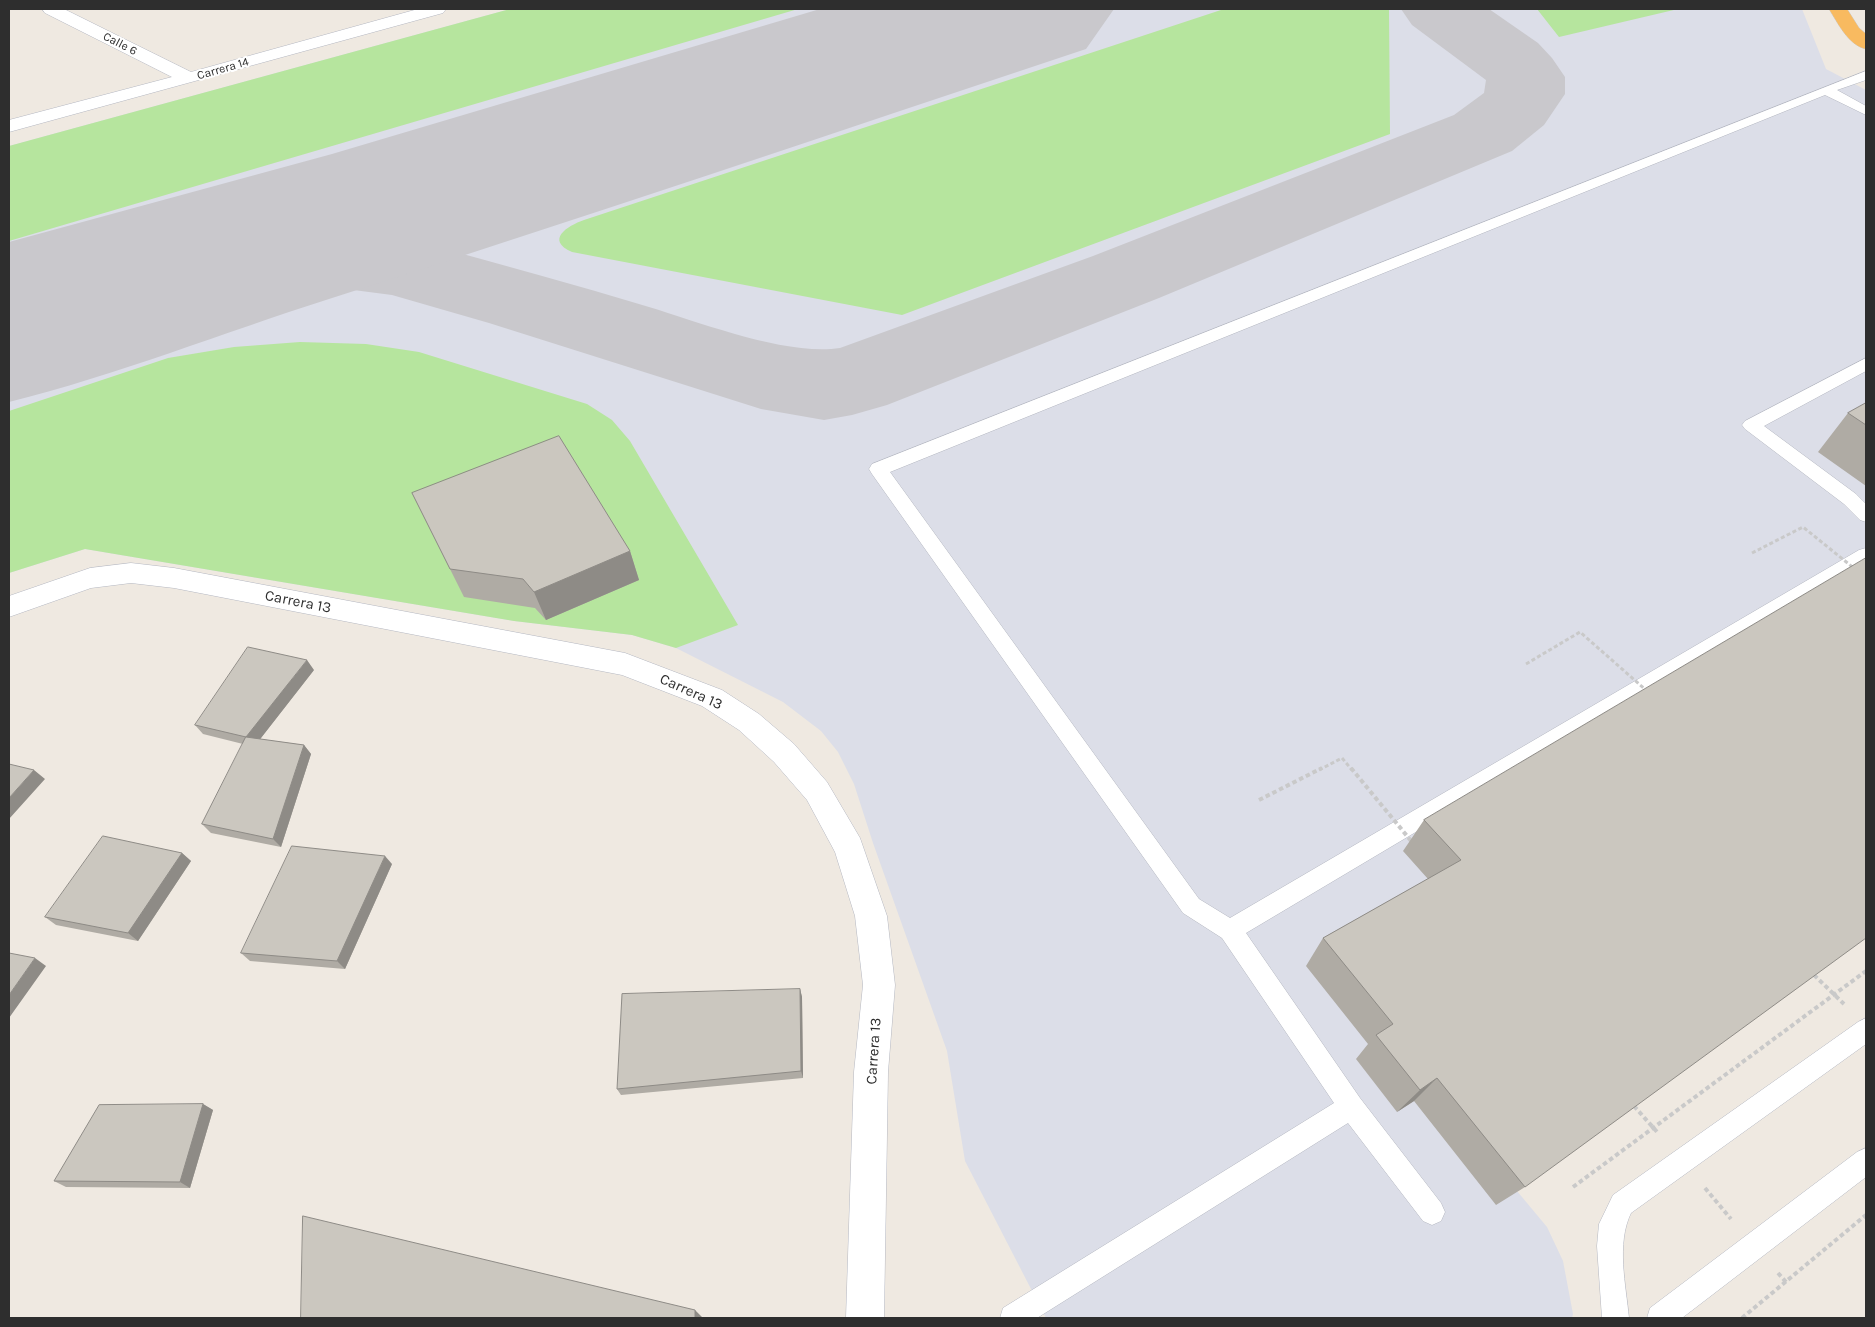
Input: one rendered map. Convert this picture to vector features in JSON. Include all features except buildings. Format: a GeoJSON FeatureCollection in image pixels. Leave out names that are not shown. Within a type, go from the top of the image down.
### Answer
{"type":"FeatureCollection","features":[{"type":"Feature","properties":{"kind":"highway"},"geometry":{"type":"LineString","coordinates":[[1838,9],[1852,31],[1866,44]]}},
{"type":"Feature","properties":{"kind":"street","name":"Calle 6"},"geometry":{"type":"LineString","coordinates":[[51,9],[190,78]]}},
{"type":"Feature","properties":{"kind":"street","name":"Carrera 14"},"geometry":{"type":"LineString","coordinates":[[9,126],[190,78],[436,9]]}},
{"type":"Feature","properties":{"kind":"street","name":"Carrera 13"},"geometry":{"type":"LineString","coordinates":[[9,607],[90,578],[131,573],[174,578],[625,664],[712,698],[749,722],[784,753],[817,791],[849,848],[871,916],[879,985],[871,1072],[865,1318]]}},
{"type":"Feature","properties":{"kind":"lane"},"geometry":{"type":"LineString","coordinates":[[1432,1212],[1351,1108],[1230,930],[1191,906],[878,470],[1866,75]]}},
{"type":"Feature","properties":{"kind":"lane"},"geometry":{"type":"LineString","coordinates":[[1826,90],[1866,111]]}},
{"type":"Feature","properties":{"kind":"lane"},"geometry":{"type":"LineString","coordinates":[[1866,364],[1751,425],[1850,499],[1866,515]]}},
{"type":"Feature","properties":{"kind":"lane"},"geometry":{"type":"LineString","coordinates":[[1230,930],[1861,563]]}},
{"type":"Feature","properties":{"kind":"lane"},"geometry":{"type":"LineString","coordinates":[[1615,1318],[1610,1246],[1612,1224],[1622,1204],[1866,1030]]}},
{"type":"Feature","properties":{"kind":"lane"},"geometry":{"type":"LineString","coordinates":[[1013,1318],[1351,1108]]}},
{"type":"Feature","properties":{"kind":"lane"},"geometry":{"type":"LineString","coordinates":[[1660,1318],[1866,1161]]}},
{"type":"Feature","properties":{"kind":"path"},"geometry":{"type":"LineString","coordinates":[[1752,553],[1802,527],[1861,563]]}},
{"type":"Feature","properties":{"kind":"path"},"geometry":{"type":"LineString","coordinates":[[1526,664],[1580,632],[1650,693]]}},
{"type":"Feature","properties":{"kind":"path"},"geometry":{"type":"LineString","coordinates":[[1259,800],[1342,758],[1414,845]]}},
{"type":"Feature","properties":{"kind":"path"},"geometry":{"type":"LineString","coordinates":[[1574,1187],[1866,970]]}},
{"type":"Feature","properties":{"kind":"path"},"geometry":{"type":"LineString","coordinates":[[1814,974],[1847,1007]]}},
{"type":"Feature","properties":{"kind":"path"},"geometry":{"type":"LineString","coordinates":[[1634,1106],[1786,1282]]}},
{"type":"Feature","properties":{"kind":"path"},"geometry":{"type":"LineString","coordinates":[[1742,1318],[1866,1215]]}},
{"type":"Feature","properties":{"kind":"shaded area"},"geometry":{"type":"Polygon","coordinates":[[[510,9],[1802,9],[1826,69],[1866,90],[1866,936],[1517,1191],[1547,1227],[1563,1261],[1573,1314],[1572,1318],[1046,1318],[965,1161],[947,1051],[854,784],[838,752],[821,731],[783,702],[676,648],[632,635],[514,621],[85,549],[9,573],[9,146],[510,9]]]}},
{"type":"Feature","properties":{"kind":"green space"},"geometry":{"type":"Polygon","coordinates":[[[510,9],[798,9],[9,241],[9,146],[510,9]]]}},
{"type":"Feature","properties":{"kind":"green space"},"geometry":{"type":"Polygon","coordinates":[[[1224,9],[1389,9],[1390,134],[902,315],[572,252],[560,243],[559,238],[566,230],[584,220],[1224,9]]]}},
{"type":"Feature","properties":{"kind":"green space"},"geometry":{"type":"Polygon","coordinates":[[[1537,9],[1678,9],[1559,37],[1537,9]]]}},
{"type":"Feature","properties":{"kind":"green space"},"geometry":{"type":"Polygon","coordinates":[[[300,342],[366,344],[419,352],[587,404],[612,420],[630,441],[738,625],[676,648],[632,635],[514,621],[85,549],[9,573],[9,411],[168,358],[234,347],[300,342]]]}},
{"type":"Feature","properties":{"kind":"taxiway"},"geometry":{"type":"LineString","coordinates":[[397,266],[522,301],[761,375],[824,385],[852,381],[1126,277],[1483,133],[1509,114],[1521,101],[1526,86],[1525,77],[1510,60],[1439,9]]}},
{"type":"Feature","properties":{"kind":"taxiway"},"geometry":{"type":"LineString","coordinates":[[397,266],[389,256],[383,239],[388,224],[409,201]]}},
{"type":"Feature","properties":{"kind":"taxiway"},"geometry":{"type":"LineString","coordinates":[[165,273],[236,262],[294,257],[338,259],[397,266]]}},
{"type":"Feature","properties":{"kind":"runway"},"geometry":{"type":"LineString","coordinates":[[9,323],[165,273],[409,201],[1020,9]]}}]}
